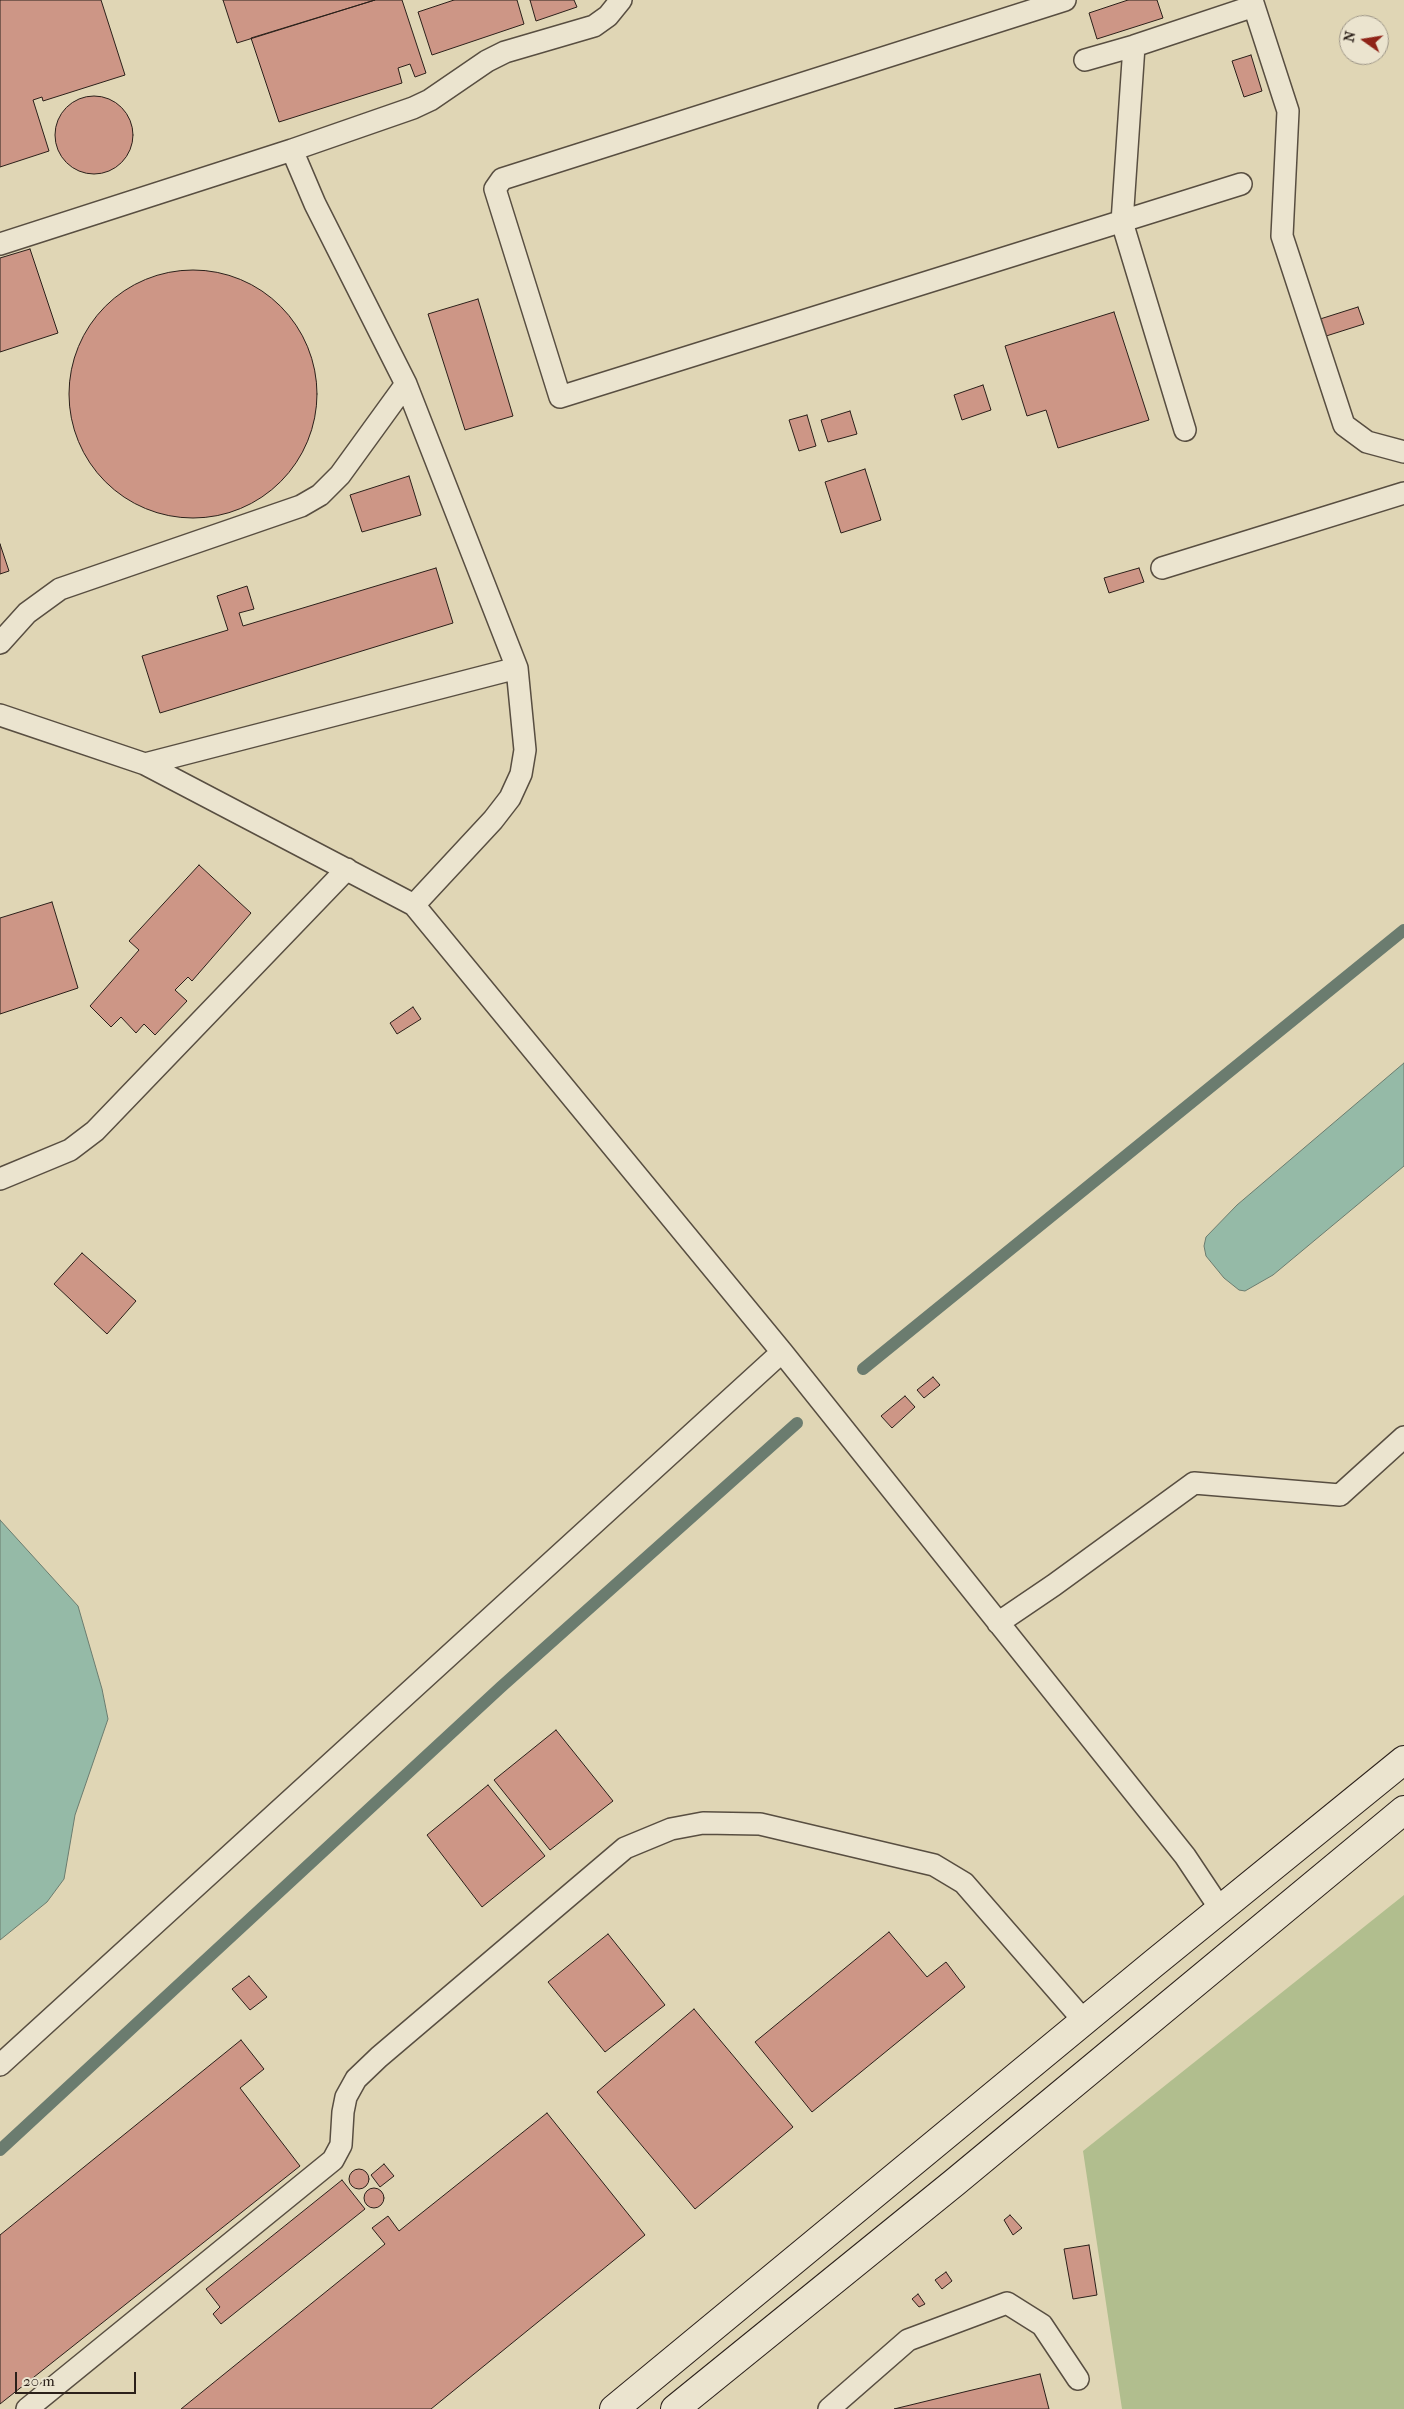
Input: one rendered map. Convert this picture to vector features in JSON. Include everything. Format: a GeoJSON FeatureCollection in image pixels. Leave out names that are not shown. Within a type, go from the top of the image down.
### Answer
{"type":"FeatureCollection","features":[{"type":"Feature","properties":{"kind":"main road"},"geometry":{"type":"LineString","coordinates":[[614,2409],[1404,1760]]}},
{"type":"Feature","properties":{"kind":"main road"},"geometry":{"type":"LineString","coordinates":[[675,2409],[962,2176],[1404,1810]]}},
{"type":"Feature","properties":{"kind":"lane"},"geometry":{"type":"LineString","coordinates":[[0,244],[292,150],[413,108],[505,52],[594,26],[608,16],[620,0]]}},
{"type":"Feature","properties":{"kind":"lane"},"geometry":{"type":"LineString","coordinates":[[1065,0],[502,179],[495,189],[560,397],[1241,184]]}},
{"type":"Feature","properties":{"kind":"lane"},"geometry":{"type":"LineString","coordinates":[[1085,60],[1134,46],[1253,3],[1288,111],[1282,236],[1344,425],[1367,442],[1404,452]]}},
{"type":"Feature","properties":{"kind":"lane"},"geometry":{"type":"LineString","coordinates":[[1134,46],[1122,222],[1185,430]]}},
{"type":"Feature","properties":{"kind":"lane"},"geometry":{"type":"LineString","coordinates":[[292,150],[315,204],[406,384],[517,668],[525,750],[521,774],[510,798],[493,820],[414,905]]}},
{"type":"Feature","properties":{"kind":"lane"},"geometry":{"type":"LineString","coordinates":[[0,643],[27,613],[60,590],[301,506],[320,495],[340,475],[406,384]]}},
{"type":"Feature","properties":{"kind":"lane"},"geometry":{"type":"LineString","coordinates":[[1162,568],[1404,492]]}},
{"type":"Feature","properties":{"kind":"lane"},"geometry":{"type":"LineString","coordinates":[[145,764],[517,668]]}},
{"type":"Feature","properties":{"kind":"lane"},"geometry":{"type":"LineString","coordinates":[[0,715],[145,764],[414,905],[782,1352],[1185,1856],[1221,1910]]}},
{"type":"Feature","properties":{"kind":"lane"},"geometry":{"type":"LineString","coordinates":[[0,1180],[70,1150],[95,1131],[347,869]]}},
{"type":"Feature","properties":{"kind":"lane"},"geometry":{"type":"LineString","coordinates":[[0,2065],[782,1352]]}},
{"type":"Feature","properties":{"kind":"lane"},"geometry":{"type":"LineString","coordinates":[[998,1623],[1054,1585],[1194,1483],[1340,1495],[1404,1437]]}},
{"type":"Feature","properties":{"kind":"lane"},"geometry":{"type":"LineString","coordinates":[[27,2409],[333,2160],[341,2145],[346,2097],[356,2079],[379,2057],[625,1848],[671,1829],[703,1823],[760,1824],[934,1865],[964,1883],[1085,2022]]}},
{"type":"Feature","properties":{"kind":"lane"},"geometry":{"type":"LineString","coordinates":[[829,2409],[908,2340],[1007,2303],[1042,2325],[1078,2379]]}},
{"type":"Feature","properties":{"kind":"shaded area"},"geometry":{"type":"Polygon","coordinates":[[[1404,1063],[1404,1166],[1273,1275],[1245,1291],[1239,1290],[1224,1278],[1206,1256],[1204,1246],[1206,1237],[1237,1205],[1404,1063]]]}},
{"type":"Feature","properties":{"kind":"shaded area"},"geometry":{"type":"Polygon","coordinates":[[[0,1520],[78,1606],[102,1689],[108,1719],[75,1815],[64,1879],[47,1902],[0,1940],[0,1520]]]}},
{"type":"Feature","properties":{"kind":"shaded area"},"geometry":{"type":"Polygon","coordinates":[[[1404,1895],[1404,2409],[1122,2409],[1083,2151],[1404,1895]]]}},
{"type":"Feature","properties":{"kind":"building"},"geometry":{"type":"Polygon","coordinates":[[[0,0],[101,0],[125,75],[43,101],[42,97],[33,100],[49,151],[0,167],[0,0]]]}},
{"type":"Feature","properties":{"kind":"building"},"geometry":{"type":"Polygon","coordinates":[[[223,0],[375,0],[237,43],[223,0]]]}},
{"type":"Feature","properties":{"kind":"building"},"geometry":{"type":"Polygon","coordinates":[[[375,0],[402,0],[426,73],[415,77],[410,64],[398,68],[402,83],[279,122],[251,38],[375,0]]]}},
{"type":"Feature","properties":{"kind":"building"},"geometry":{"type":"Polygon","coordinates":[[[454,0],[517,0],[524,24],[432,55],[418,12],[454,0]]]}},
{"type":"Feature","properties":{"kind":"building"},"geometry":{"type":"Polygon","coordinates":[[[530,0],[574,0],[577,7],[536,21],[530,0]]]}},
{"type":"Feature","properties":{"kind":"building"},"geometry":{"type":"Polygon","coordinates":[[[1128,0],[1157,0],[1163,18],[1097,39],[1089,13],[1128,0]]]}},
{"type":"Feature","properties":{"kind":"building"},"geometry":{"type":"Polygon","coordinates":[[[1251,55],[1262,91],[1244,97],[1232,61],[1251,55]]]}},
{"type":"Feature","properties":{"kind":"building"},"geometry":{"type":"Polygon","coordinates":[[[94,96],[109,99],[121,108],[130,120],[133,135],[130,150],[121,162],[109,171],[94,174],[79,171],[67,162],[58,150],[55,135],[58,120],[67,108],[79,99],[94,96]]]}},
{"type":"Feature","properties":{"kind":"building"},"geometry":{"type":"Polygon","coordinates":[[[30,249],[58,333],[0,352],[0,258],[30,249]]]}},
{"type":"Feature","properties":{"kind":"building"},"geometry":{"type":"Polygon","coordinates":[[[181,270],[205,270],[229,275],[252,284],[281,306],[303,335],[308,346],[315,370],[317,394],[315,418],[308,442],[303,453],[281,482],[252,504],[241,509],[205,518],[181,518],[157,513],[134,504],[114,490],[97,473],[83,453],[74,430],[69,406],[69,382],[74,358],[83,335],[97,315],[114,298],[134,284],[157,275],[181,270]]]}},
{"type":"Feature","properties":{"kind":"building"},"geometry":{"type":"Polygon","coordinates":[[[478,299],[513,416],[465,430],[428,314],[478,299]]]}},
{"type":"Feature","properties":{"kind":"building"},"geometry":{"type":"Polygon","coordinates":[[[1358,307],[1364,324],[1323,337],[1317,320],[1358,307]]]}},
{"type":"Feature","properties":{"kind":"building"},"geometry":{"type":"Polygon","coordinates":[[[1114,312],[1149,420],[1058,448],[1046,410],[1027,416],[1005,346],[1114,312]]]}},
{"type":"Feature","properties":{"kind":"building"},"geometry":{"type":"Polygon","coordinates":[[[983,385],[991,410],[962,420],[954,395],[983,385]]]}},
{"type":"Feature","properties":{"kind":"building"},"geometry":{"type":"Polygon","coordinates":[[[850,411],[857,434],[828,442],[821,420],[850,411]]]}},
{"type":"Feature","properties":{"kind":"building"},"geometry":{"type":"Polygon","coordinates":[[[807,415],[816,446],[799,451],[789,420],[807,415]]]}},
{"type":"Feature","properties":{"kind":"building"},"geometry":{"type":"Polygon","coordinates":[[[865,469],[881,520],[841,533],[825,482],[865,469]]]}},
{"type":"Feature","properties":{"kind":"building"},"geometry":{"type":"Polygon","coordinates":[[[409,476],[421,515],[362,532],[350,495],[409,476]]]}},
{"type":"Feature","properties":{"kind":"building"},"geometry":{"type":"Polygon","coordinates":[[[0,544],[9,571],[0,574],[0,544]]]}},
{"type":"Feature","properties":{"kind":"building"},"geometry":{"type":"Polygon","coordinates":[[[436,568],[453,623],[160,713],[142,656],[228,630],[217,596],[247,586],[254,609],[239,613],[243,626],[436,568]]]}},
{"type":"Feature","properties":{"kind":"building"},"geometry":{"type":"Polygon","coordinates":[[[1139,568],[1144,582],[1109,593],[1104,578],[1139,568]]]}},
{"type":"Feature","properties":{"kind":"building"},"geometry":{"type":"Polygon","coordinates":[[[199,865],[251,913],[192,981],[188,977],[175,990],[187,1001],[155,1035],[144,1024],[136,1033],[121,1017],[111,1027],[90,1006],[139,950],[129,941],[199,865]]]}},
{"type":"Feature","properties":{"kind":"building"},"geometry":{"type":"Polygon","coordinates":[[[52,902],[78,988],[0,1014],[0,918],[52,902]]]}},
{"type":"Feature","properties":{"kind":"building"},"geometry":{"type":"Polygon","coordinates":[[[413,1007],[421,1019],[397,1034],[390,1023],[413,1007]]]}},
{"type":"Feature","properties":{"kind":"building"},"geometry":{"type":"Polygon","coordinates":[[[82,1253],[136,1301],[107,1334],[54,1284],[82,1253]]]}},
{"type":"Feature","properties":{"kind":"building"},"geometry":{"type":"Polygon","coordinates":[[[933,1377],[940,1385],[924,1398],[917,1390],[933,1377]]]}},
{"type":"Feature","properties":{"kind":"building"},"geometry":{"type":"Polygon","coordinates":[[[905,1396],[915,1407],[892,1428],[881,1416],[905,1396]]]}},
{"type":"Feature","properties":{"kind":"building"},"geometry":{"type":"Polygon","coordinates":[[[556,1730],[613,1801],[550,1850],[494,1780],[556,1730]]]}},
{"type":"Feature","properties":{"kind":"building"},"geometry":{"type":"Polygon","coordinates":[[[488,1785],[545,1856],[482,1907],[427,1835],[488,1785]]]}},
{"type":"Feature","properties":{"kind":"building"},"geometry":{"type":"Polygon","coordinates":[[[889,1932],[927,1977],[946,1962],[965,1987],[812,2112],[755,2042],[889,1932]]]}},
{"type":"Feature","properties":{"kind":"building"},"geometry":{"type":"Polygon","coordinates":[[[608,1934],[665,2005],[605,2052],[548,1982],[608,1934]]]}},
{"type":"Feature","properties":{"kind":"building"},"geometry":{"type":"Polygon","coordinates":[[[249,1976],[267,1997],[250,2010],[232,1989],[249,1976]]]}},
{"type":"Feature","properties":{"kind":"building"},"geometry":{"type":"Polygon","coordinates":[[[694,2009],[793,2127],[695,2209],[597,2092],[694,2009]]]}},
{"type":"Feature","properties":{"kind":"building"},"geometry":{"type":"Polygon","coordinates":[[[241,2040],[264,2069],[240,2088],[300,2166],[0,2404],[0,2235],[241,2040]]]}},
{"type":"Feature","properties":{"kind":"building"},"geometry":{"type":"Polygon","coordinates":[[[547,2113],[645,2235],[431,2409],[181,2409],[385,2244],[372,2228],[388,2216],[399,2231],[547,2113]]]}},
{"type":"Feature","properties":{"kind":"building"},"geometry":{"type":"Polygon","coordinates":[[[384,2164],[394,2176],[380,2187],[371,2175],[384,2164]]]}},
{"type":"Feature","properties":{"kind":"building"},"geometry":{"type":"Polygon","coordinates":[[[359,2169],[366,2172],[369,2179],[366,2186],[359,2189],[352,2186],[349,2179],[352,2172],[359,2169]]]}},
{"type":"Feature","properties":{"kind":"building"},"geometry":{"type":"Polygon","coordinates":[[[342,2180],[365,2209],[221,2324],[213,2314],[220,2307],[206,2289],[342,2180]]]}},
{"type":"Feature","properties":{"kind":"building"},"geometry":{"type":"Polygon","coordinates":[[[374,2188],[381,2191],[384,2198],[381,2205],[374,2208],[367,2205],[364,2198],[367,2191],[374,2188]]]}},
{"type":"Feature","properties":{"kind":"building"},"geometry":{"type":"Polygon","coordinates":[[[1010,2215],[1022,2228],[1013,2235],[1004,2220],[1010,2215]]]}},
{"type":"Feature","properties":{"kind":"building"},"geometry":{"type":"Polygon","coordinates":[[[1089,2245],[1097,2295],[1073,2299],[1064,2249],[1089,2245]]]}},
{"type":"Feature","properties":{"kind":"building"},"geometry":{"type":"Polygon","coordinates":[[[946,2272],[952,2281],[942,2289],[935,2280],[946,2272]]]}},
{"type":"Feature","properties":{"kind":"building"},"geometry":{"type":"Polygon","coordinates":[[[918,2294],[925,2304],[919,2307],[912,2299],[918,2294]]]}},
{"type":"Feature","properties":{"kind":"building"},"geometry":{"type":"Polygon","coordinates":[[[1040,2374],[1049,2409],[894,2409],[968,2391],[1040,2374]]]}},
{"type":"Feature","properties":{"kind":"waterway"},"geometry":{"type":"LineString","coordinates":[[863,1369],[1404,930]]}},
{"type":"Feature","properties":{"kind":"waterway"},"geometry":{"type":"LineString","coordinates":[[0,2150],[501,1687],[797,1423]]}}]}
